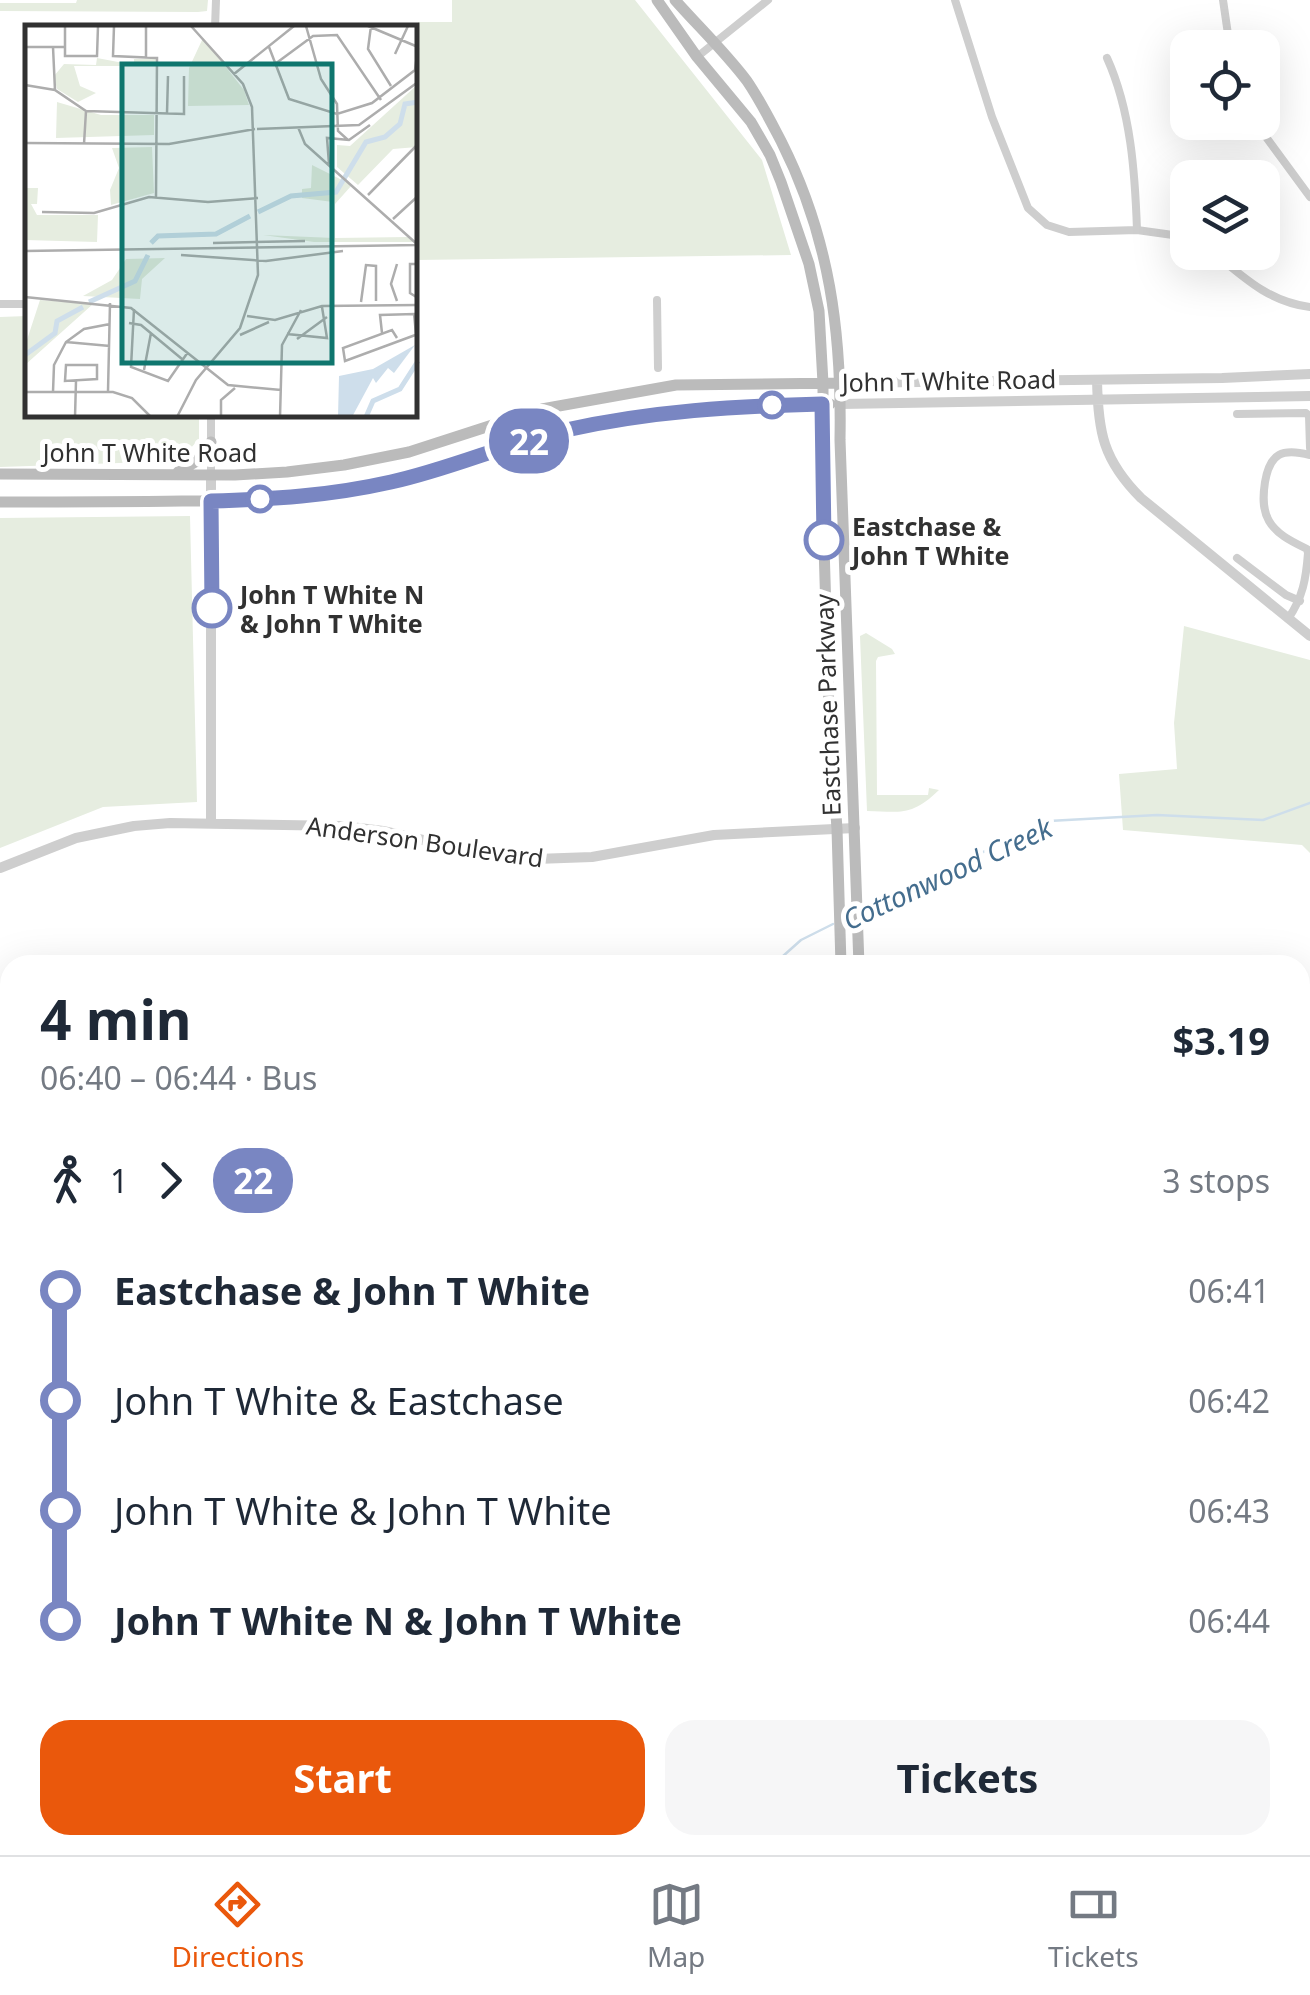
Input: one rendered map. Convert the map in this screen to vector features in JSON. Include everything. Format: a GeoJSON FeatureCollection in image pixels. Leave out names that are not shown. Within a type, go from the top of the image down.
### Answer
{"type":"FeatureCollection","features":[{"type":"Feature","properties":{"kind":"main road","name":"Eastchase Parkway"},"geometry":{"type":"LineString","coordinates":[[656,0],[751,122],[782,182],[819,310],[826,625],[841,955]]}},
{"type":"Feature","properties":{"kind":"main road","name":"Eastchase Parkway"},"geometry":{"type":"LineString","coordinates":[[676,0],[746,80],[763,106],[801,184],[831,285],[840,350],[859,955]]}},
{"type":"Feature","properties":{"kind":"main road","name":"John T White Road"},"geometry":{"type":"LineString","coordinates":[[0,474],[288,472],[409,452],[542,408],[594,398],[676,385],[841,383]]}},
{"type":"Feature","properties":{"kind":"main road","name":"John T White Road"},"geometry":{"type":"LineString","coordinates":[[0,502],[211,501],[334,494],[395,481],[561,431],[598,424],[681,411],[841,404]]}},
{"type":"Feature","properties":{"kind":"main road"},"geometry":{"type":"LineString","coordinates":[[172,475],[196,461],[211,442]]}},
{"type":"Feature","properties":{"kind":"main road"},"geometry":{"type":"LineString","coordinates":[[826,625],[846,624]]}},
{"type":"Feature","properties":{"kind":"street"},"geometry":{"type":"LineString","coordinates":[[215,25],[216,0]]}},
{"type":"Feature","properties":{"kind":"street"},"geometry":{"type":"LineString","coordinates":[[697,57],[768,0]]}},
{"type":"Feature","properties":{"kind":"street"},"geometry":{"type":"LineString","coordinates":[[956,0],[992,117],[1028,208],[1048,225],[1069,232],[1136,230],[1170,235]]}},
{"type":"Feature","properties":{"kind":"street"},"geometry":{"type":"LineString","coordinates":[[1223,0],[1227,30]]}},
{"type":"Feature","properties":{"kind":"street"},"geometry":{"type":"LineString","coordinates":[[1107,58],[1122,104],[1135,180],[1136,230]]}},
{"type":"Feature","properties":{"kind":"street"},"geometry":{"type":"LineString","coordinates":[[1268,140],[1310,197]]}},
{"type":"Feature","properties":{"kind":"street"},"geometry":{"type":"LineString","coordinates":[[1234,270],[1270,296],[1290,305],[1310,307]]}},
{"type":"Feature","properties":{"kind":"street"},"geometry":{"type":"LineString","coordinates":[[657,300],[658,368]]}},
{"type":"Feature","properties":{"kind":"street","name":"John T White Road"},"geometry":{"type":"LineString","coordinates":[[841,383],[1310,374]]}},
{"type":"Feature","properties":{"kind":"street"},"geometry":{"type":"LineString","coordinates":[[1097,380],[1107,452],[1125,482],[1310,636]]}},
{"type":"Feature","properties":{"kind":"street","name":"John T White Road"},"geometry":{"type":"LineString","coordinates":[[841,404],[1310,396]]}},
{"type":"Feature","properties":{"kind":"street"},"geometry":{"type":"LineString","coordinates":[[594,398],[598,424]]}},
{"type":"Feature","properties":{"kind":"street"},"geometry":{"type":"LineString","coordinates":[[1237,414],[1309,416],[1310,451],[1282,453],[1274,459],[1268,466],[1263,496],[1264,511],[1272,526],[1308,553],[1300,601],[1288,619]]}},
{"type":"Feature","properties":{"kind":"street"},"geometry":{"type":"LineString","coordinates":[[211,418],[211,823]]}},
{"type":"Feature","properties":{"kind":"street"},"geometry":{"type":"LineString","coordinates":[[1238,558],[1300,601]]}},
{"type":"Feature","properties":{"kind":"street","name":"Anderson Boulevard"},"geometry":{"type":"LineString","coordinates":[[0,868],[76,838],[134,826],[343,826],[485,854],[536,858],[592,857],[714,835],[854,828]]}},
{"type":"Feature","properties":{"kind":"shaded area"},"geometry":{"type":"Polygon","coordinates":[[[208,0],[207,11],[198,12],[0,11],[0,3],[208,0]]]}},
{"type":"Feature","properties":{"kind":"shaded area"},"geometry":{"type":"Polygon","coordinates":[[[452,0],[635,0],[762,160],[791,255],[418,260],[418,22],[452,22],[452,0]]]}},
{"type":"Feature","properties":{"kind":"shaded area"},"geometry":{"type":"Polygon","coordinates":[[[25,316],[25,418],[199,418],[199,439],[179,461],[0,467],[0,317],[25,316]]]}},
{"type":"Feature","properties":{"kind":"shaded area"},"geometry":{"type":"Polygon","coordinates":[[[190,516],[197,802],[103,807],[0,848],[0,518],[190,516]]]}},
{"type":"Feature","properties":{"kind":"shaded area"},"geometry":{"type":"Polygon","coordinates":[[[1184,626],[1310,660],[1310,853],[1302,845],[1123,830],[1119,774],[1177,769],[1174,723],[1184,626]]]}},
{"type":"Feature","properties":{"kind":"shaded area"},"geometry":{"type":"Polygon","coordinates":[[[866,633],[895,654],[878,657],[876,661],[877,795],[928,795],[929,788],[939,790],[906,811],[867,811],[860,636],[866,633]]]}},
{"type":"Feature","properties":{"kind":"waterway","name":"Cottonwood Creek"},"geometry":{"type":"LineString","coordinates":[[862,909],[1049,821],[1157,815],[1263,820],[1310,803]]}},
{"type":"Feature","properties":{"kind":"waterway","name":"Cottonwood Creek"},"geometry":{"type":"LineString","coordinates":[[784,955],[801,940],[833,924]]}},
{"type":"Feature","properties":{"kind":"bus line","name":"22"},"geometry":{"type":"LineString","coordinates":[[212,608],[211,501],[334,494],[395,481],[561,431],[681,411],[822,404],[824,540]]}},
{"type":"Feature","properties":{"kind":"place","name":"Eastchase & John T White"},"geometry":{"type":"Point","coordinates":[824,540]}},
{"type":"Feature","properties":{"kind":"place","name":"John T White N & John T White"},"geometry":{"type":"Point","coordinates":[212,608]}}]}
